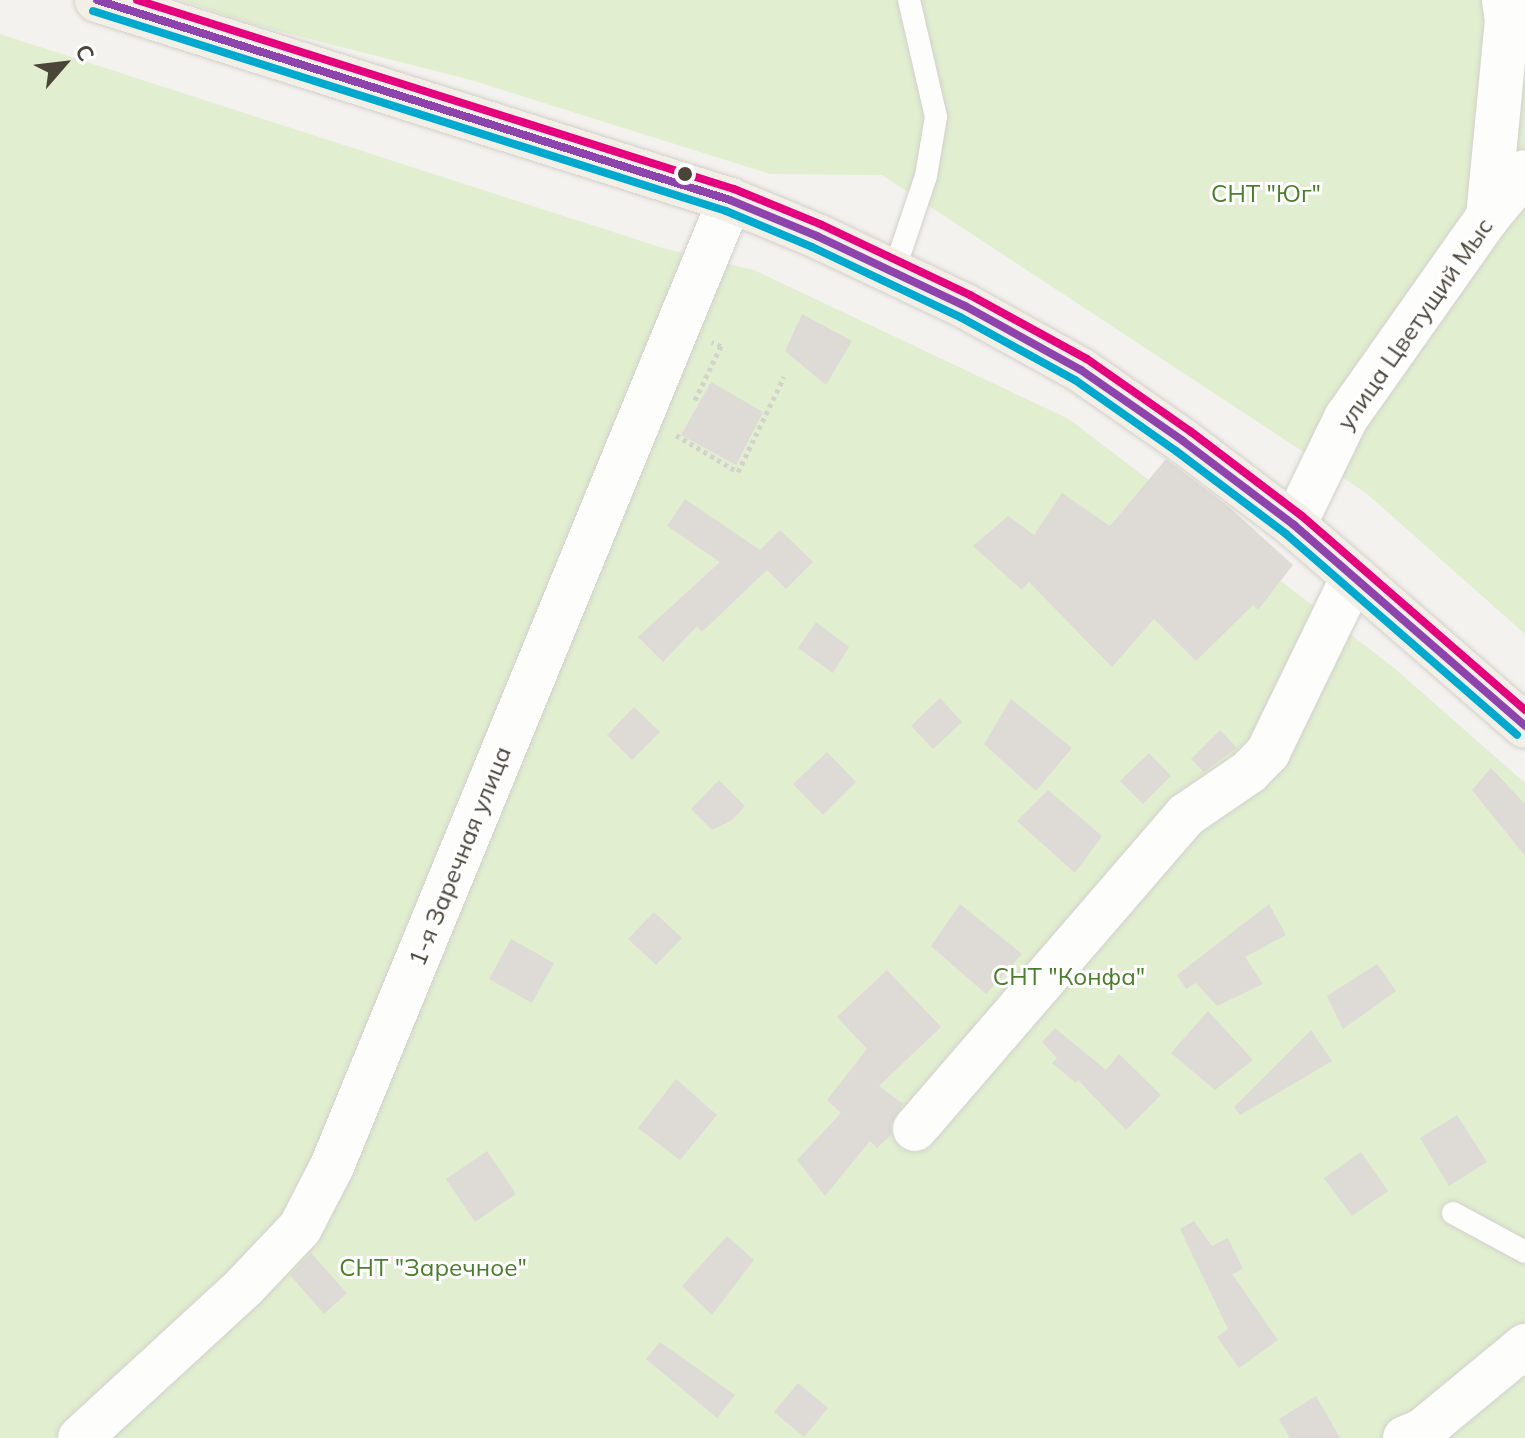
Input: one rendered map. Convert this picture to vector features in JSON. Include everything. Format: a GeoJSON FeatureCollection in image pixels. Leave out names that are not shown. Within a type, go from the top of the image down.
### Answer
{"type":"FeatureCollection","features":[{"type":"Feature","properties":{"kind":"main road"},"geometry":{"type":"LineString","coordinates":[[97,0],[730,200],[894,271],[1081,370],[1294,525],[1525,726]]}},
{"type":"Feature","properties":{"kind":"street"},"geometry":{"type":"LineString","coordinates":[[1488,217],[1507,20],[1504,0]]}},
{"type":"Feature","properties":{"kind":"street","name":"улица Цветущий Мыс"},"geometry":{"type":"LineString","coordinates":[[1294,525],[1346,418],[1488,217],[1525,172]]}},
{"type":"Feature","properties":{"kind":"street","name":"1-я Заречная улица"},"geometry":{"type":"LineString","coordinates":[[80,1438],[244,1287],[300,1228],[319,1191],[730,200]]}},
{"type":"Feature","properties":{"kind":"street"},"geometry":{"type":"LineString","coordinates":[[915,1129],[1186,815],[1249,772],[1268,752],[1353,577]]}},
{"type":"Feature","properties":{"kind":"street"},"geometry":{"type":"LineString","coordinates":[[1405,1438],[1422,1431],[1525,1346]]}},
{"type":"Feature","properties":{"kind":"lane"},"geometry":{"type":"LineString","coordinates":[[894,271],[926,176],[936,117],[909,0]]}},
{"type":"Feature","properties":{"kind":"lane"},"geometry":{"type":"LineString","coordinates":[[1453,1213],[1525,1252]]}},
{"type":"Feature","properties":{"kind":"path"},"geometry":{"type":"LineString","coordinates":[[681,427],[676,436],[738,472],[784,377]]}},
{"type":"Feature","properties":{"kind":"green space","name":"СНТ \"Юг\""},"geometry":{"type":"Polygon","coordinates":[[[180,0],[1525,0],[1525,634],[1366,493],[882,175],[770,174],[471,80],[255,25],[180,0]]]}},
{"type":"Feature","properties":{"kind":"green space"},"geometry":{"type":"Polygon","coordinates":[[[0,34],[666,249],[754,270],[1069,419],[1393,667],[1525,783],[1525,1438],[0,1438],[0,34]]]}},
{"type":"Feature","properties":{"kind":"building"},"geometry":{"type":"Polygon","coordinates":[[[802,314],[852,341],[826,385],[785,351],[802,314]]]}},
{"type":"Feature","properties":{"kind":"building"},"geometry":{"type":"Polygon","coordinates":[[[711,382],[763,412],[736,465],[681,435],[711,382]]]}},
{"type":"Feature","properties":{"kind":"building"},"geometry":{"type":"Polygon","coordinates":[[[1166,459],[1228,506],[1293,565],[1258,610],[1253,605],[1196,661],[1154,619],[1112,667],[1029,582],[1022,590],[973,546],[1008,516],[1034,535],[1062,493],[1110,526],[1166,459]]]}},
{"type":"Feature","properties":{"kind":"building"},"geometry":{"type":"Polygon","coordinates":[[[685,499],[760,550],[780,530],[813,562],[786,589],[767,570],[702,632],[697,626],[663,662],[638,637],[720,562],[667,526],[685,499]]]}},
{"type":"Feature","properties":{"kind":"building"},"geometry":{"type":"Polygon","coordinates":[[[816,622],[849,647],[833,673],[798,648],[816,622]]]}},
{"type":"Feature","properties":{"kind":"building"},"geometry":{"type":"Polygon","coordinates":[[[940,698],[962,722],[933,749],[911,726],[940,698]]]}},
{"type":"Feature","properties":{"kind":"building"},"geometry":{"type":"Polygon","coordinates":[[[1011,699],[1072,748],[1036,791],[984,744],[1011,699]]]}},
{"type":"Feature","properties":{"kind":"building"},"geometry":{"type":"Polygon","coordinates":[[[634,707],[660,732],[632,760],[607,735],[634,707]]]}},
{"type":"Feature","properties":{"kind":"building"},"geometry":{"type":"Polygon","coordinates":[[[1220,730],[1237,748],[1204,772],[1191,759],[1220,730]]]}},
{"type":"Feature","properties":{"kind":"building"},"geometry":{"type":"Polygon","coordinates":[[[827,752],[856,782],[823,815],[793,784],[827,752]]]}},
{"type":"Feature","properties":{"kind":"building"},"geometry":{"type":"Polygon","coordinates":[[[1149,753],[1171,776],[1143,804],[1120,781],[1149,753]]]}},
{"type":"Feature","properties":{"kind":"building"},"geometry":{"type":"Polygon","coordinates":[[[1491,768],[1525,804],[1525,856],[1472,790],[1491,768]]]}},
{"type":"Feature","properties":{"kind":"building"},"geometry":{"type":"Polygon","coordinates":[[[719,780],[745,806],[732,820],[712,830],[691,809],[719,780]]]}},
{"type":"Feature","properties":{"kind":"building"},"geometry":{"type":"Polygon","coordinates":[[[1048,790],[1102,836],[1075,873],[1017,821],[1048,790]]]}},
{"type":"Feature","properties":{"kind":"building"},"geometry":{"type":"Polygon","coordinates":[[[960,904],[1022,954],[986,994],[931,946],[960,904]]]}},
{"type":"Feature","properties":{"kind":"building"},"geometry":{"type":"Polygon","coordinates":[[[1269,904],[1286,935],[1245,957],[1263,984],[1217,1006],[1196,983],[1186,989],[1177,975],[1269,904]]]}},
{"type":"Feature","properties":{"kind":"building"},"geometry":{"type":"Polygon","coordinates":[[[654,912],[682,938],[656,965],[628,939],[654,912]]]}},
{"type":"Feature","properties":{"kind":"building"},"geometry":{"type":"Polygon","coordinates":[[[511,939],[554,963],[532,1003],[489,979],[511,939]]]}},
{"type":"Feature","properties":{"kind":"building"},"geometry":{"type":"Polygon","coordinates":[[[1377,964],[1396,991],[1343,1029],[1327,996],[1377,964]]]}},
{"type":"Feature","properties":{"kind":"building"},"geometry":{"type":"Polygon","coordinates":[[[887,970],[941,1027],[879,1086],[903,1104],[891,1124],[891,1135],[877,1148],[870,1141],[825,1196],[797,1160],[841,1113],[827,1100],[867,1049],[837,1017],[887,970]]]}},
{"type":"Feature","properties":{"kind":"building"},"geometry":{"type":"Polygon","coordinates":[[[1208,1011],[1253,1060],[1215,1090],[1171,1053],[1208,1011]]]}},
{"type":"Feature","properties":{"kind":"building"},"geometry":{"type":"Polygon","coordinates":[[[1055,1028],[1106,1070],[1119,1054],[1161,1095],[1126,1130],[1078,1080],[1076,1083],[1052,1063],[1057,1058],[1042,1042],[1055,1028]]]}},
{"type":"Feature","properties":{"kind":"building"},"geometry":{"type":"Polygon","coordinates":[[[1311,1030],[1332,1061],[1240,1115],[1234,1107],[1311,1030]]]}},
{"type":"Feature","properties":{"kind":"building"},"geometry":{"type":"Polygon","coordinates":[[[676,1079],[717,1115],[680,1160],[638,1128],[676,1079]]]}},
{"type":"Feature","properties":{"kind":"building"},"geometry":{"type":"Polygon","coordinates":[[[1457,1115],[1487,1162],[1449,1186],[1420,1138],[1457,1115]]]}},
{"type":"Feature","properties":{"kind":"building"},"geometry":{"type":"Polygon","coordinates":[[[487,1151],[516,1194],[475,1222],[446,1179],[487,1151]]]}},
{"type":"Feature","properties":{"kind":"building"},"geometry":{"type":"Polygon","coordinates":[[[1361,1152],[1388,1191],[1352,1216],[1324,1178],[1361,1152]]]}},
{"type":"Feature","properties":{"kind":"building"},"geometry":{"type":"Polygon","coordinates":[[[1194,1221],[1212,1246],[1228,1238],[1243,1269],[1232,1274],[1278,1340],[1239,1368],[1217,1337],[1228,1329],[1180,1229],[1194,1221]]]}},
{"type":"Feature","properties":{"kind":"building"},"geometry":{"type":"Polygon","coordinates":[[[727,1236],[754,1260],[712,1315],[682,1286],[727,1236]]]}},
{"type":"Feature","properties":{"kind":"building"},"geometry":{"type":"Polygon","coordinates":[[[311,1253],[347,1293],[324,1314],[290,1275],[311,1253]]]}},
{"type":"Feature","properties":{"kind":"building"},"geometry":{"type":"Polygon","coordinates":[[[660,1342],[735,1395],[717,1418],[646,1359],[660,1342]]]}},
{"type":"Feature","properties":{"kind":"building"},"geometry":{"type":"Polygon","coordinates":[[[798,1383],[828,1408],[804,1437],[774,1412],[798,1383]]]}},
{"type":"Feature","properties":{"kind":"building"},"geometry":{"type":"Polygon","coordinates":[[[1316,1396],[1340,1438],[1290,1438],[1279,1419],[1316,1396]]]}},
{"type":"Feature","properties":{"kind":"transit line"},"geometry":{"type":"LineString","coordinates":[[97,0],[730,200],[817,236],[965,306],[1081,370],[1183,441],[1294,525],[1525,726]]}},
{"type":"Feature","properties":{"kind":"transit line"},"geometry":{"type":"LineString","coordinates":[[137,0],[734,189],[822,225],[970,295],[1087,359],[1190,431],[1302,516],[1525,710]]}},
{"type":"Feature","properties":{"kind":"transit line"},"geometry":{"type":"LineString","coordinates":[[93,11],[726,211],[812,247],[960,317],[1075,380],[1176,451],[1286,534],[1517,735]]}},
{"type":"Feature","properties":{"kind":"park label","name":"СНТ \"Конфа\""},"geometry":{"type":"Point","coordinates":[1069,977]}},
{"type":"Feature","properties":{"kind":"park label","name":"СНТ \"Заречное\""},"geometry":{"type":"Point","coordinates":[433,1268]}}]}
